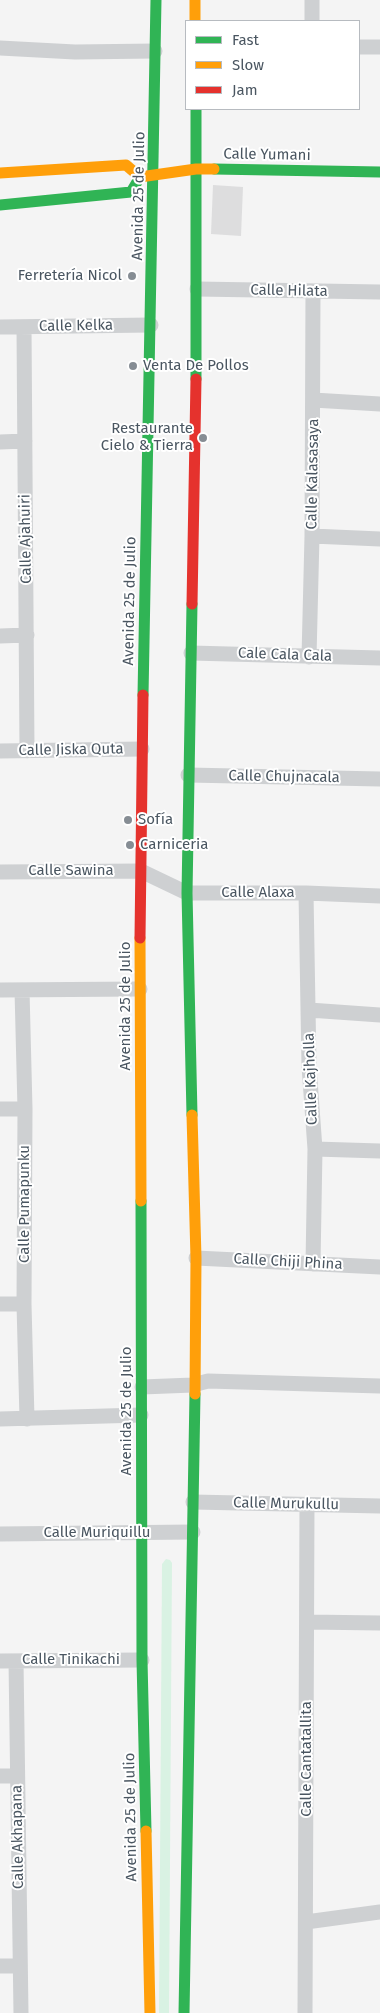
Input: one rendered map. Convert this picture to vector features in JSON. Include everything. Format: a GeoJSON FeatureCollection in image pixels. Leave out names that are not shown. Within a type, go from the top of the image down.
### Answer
{"type":"FeatureCollection","features":[{"type":"Feature","properties":{"kind":"main road","name":"Avenida 25 de Julio"},"geometry":{"type":"LineString","coordinates":[[150,2013],[142,1660],[140,989],[142,749],[156,0]]}},
{"type":"Feature","properties":{"kind":"main road"},"geometry":{"type":"LineString","coordinates":[[194,0],[195,20]]}},
{"type":"Feature","properties":{"kind":"main road"},"geometry":{"type":"LineString","coordinates":[[184,2013],[196,1258],[187,892],[197,289],[196,110]]}},
{"type":"Feature","properties":{"kind":"main road"},"geometry":{"type":"LineString","coordinates":[[0,173],[126,165],[140,177],[132,192],[0,204]]}},
{"type":"Feature","properties":{"kind":"main road","name":"Calle Yumani"},"geometry":{"type":"LineString","coordinates":[[140,177],[196,169],[380,172]]}},
{"type":"Feature","properties":{"kind":"street"},"geometry":{"type":"LineString","coordinates":[[312,0],[312,20]]}},
{"type":"Feature","properties":{"kind":"street"},"geometry":{"type":"LineString","coordinates":[[360,47],[380,47]]}},
{"type":"Feature","properties":{"kind":"street"},"geometry":{"type":"LineString","coordinates":[[0,48],[75,52],[155,51]]}},
{"type":"Feature","properties":{"kind":"street","name":"Calle Hilata"},"geometry":{"type":"LineString","coordinates":[[197,289],[380,292]]}},
{"type":"Feature","properties":{"kind":"street","name":"Calle Kalasasaya"},"geometry":{"type":"LineString","coordinates":[[309,657],[312,536],[313,291]]}},
{"type":"Feature","properties":{"kind":"street","name":"Calle Kelka"},"geometry":{"type":"LineString","coordinates":[[0,327],[151,325]]}},
{"type":"Feature","properties":{"kind":"street","name":"Calle Ajahuiri"},"geometry":{"type":"LineString","coordinates":[[24,327],[27,751]]}},
{"type":"Feature","properties":{"kind":"street"},"geometry":{"type":"LineString","coordinates":[[313,400],[380,404]]}},
{"type":"Feature","properties":{"kind":"street"},"geometry":{"type":"LineString","coordinates":[[0,442],[25,441]]}},
{"type":"Feature","properties":{"kind":"street"},"geometry":{"type":"LineString","coordinates":[[312,536],[380,540]]}},
{"type":"Feature","properties":{"kind":"street"},"geometry":{"type":"LineString","coordinates":[[0,636],[27,635]]}},
{"type":"Feature","properties":{"kind":"street","name":"Cale Cala Cala"},"geometry":{"type":"LineString","coordinates":[[191,652],[380,658]]}},
{"type":"Feature","properties":{"kind":"street","name":"Calle Jiska Quta"},"geometry":{"type":"LineString","coordinates":[[0,751],[142,749]]}},
{"type":"Feature","properties":{"kind":"street","name":"Calle Chujnacala"},"geometry":{"type":"LineString","coordinates":[[188,775],[380,779]]}},
{"type":"Feature","properties":{"kind":"street","name":"Calle Sawina"},"geometry":{"type":"LineString","coordinates":[[0,872],[141,871]]}},
{"type":"Feature","properties":{"kind":"street","name":"Calle Alaxa"},"geometry":{"type":"LineString","coordinates":[[141,871],[187,892],[380,896]]}},
{"type":"Feature","properties":{"kind":"street","name":"Calle Kajholla"},"geometry":{"type":"LineString","coordinates":[[306,893],[309,1066],[315,1149],[313,1264]]}},
{"type":"Feature","properties":{"kind":"street"},"geometry":{"type":"LineString","coordinates":[[0,990],[140,989]]}},
{"type":"Feature","properties":{"kind":"street","name":"Calle Pumapunku"},"geometry":{"type":"LineString","coordinates":[[22,990],[25,1109],[24,1304],[27,1419]]}},
{"type":"Feature","properties":{"kind":"street"},"geometry":{"type":"LineString","coordinates":[[309,1010],[380,1015]]}},
{"type":"Feature","properties":{"kind":"street"},"geometry":{"type":"LineString","coordinates":[[0,1109],[25,1109]]}},
{"type":"Feature","properties":{"kind":"street"},"geometry":{"type":"LineString","coordinates":[[315,1149],[380,1151]]}},
{"type":"Feature","properties":{"kind":"street","name":"Calle Chiji Phina"},"geometry":{"type":"LineString","coordinates":[[196,1258],[380,1267]]}},
{"type":"Feature","properties":{"kind":"street"},"geometry":{"type":"LineString","coordinates":[[0,1304],[24,1304]]}},
{"type":"Feature","properties":{"kind":"street"},"geometry":{"type":"LineString","coordinates":[[142,1387],[193,1385],[208,1381],[380,1386]]}},
{"type":"Feature","properties":{"kind":"street"},"geometry":{"type":"LineString","coordinates":[[0,1419],[141,1415]]}},
{"type":"Feature","properties":{"kind":"street","name":"Calle Murukullu"},"geometry":{"type":"LineString","coordinates":[[193,1502],[380,1506]]}},
{"type":"Feature","properties":{"kind":"street","name":"Calle Cantatallita"},"geometry":{"type":"LineString","coordinates":[[305,2013],[308,1504]]}},
{"type":"Feature","properties":{"kind":"street","name":"Calle Muriquillu"},"geometry":{"type":"LineString","coordinates":[[0,1534],[193,1532]]}},
{"type":"Feature","properties":{"kind":"street"},"geometry":{"type":"LineString","coordinates":[[308,1622],[380,1623]]}},
{"type":"Feature","properties":{"kind":"street","name":"Calle Tinikachi"},"geometry":{"type":"LineString","coordinates":[[0,1661],[142,1660]]}},
{"type":"Feature","properties":{"kind":"street","name":"Calle Akhapana"},"geometry":{"type":"LineString","coordinates":[[16,1661],[21,2013]]}},
{"type":"Feature","properties":{"kind":"street"},"geometry":{"type":"LineString","coordinates":[[0,1776],[17,1776]]}},
{"type":"Feature","properties":{"kind":"street"},"geometry":{"type":"LineString","coordinates":[[306,1922],[380,1912]]}},
{"type":"Feature","properties":{"kind":"street"},"geometry":{"type":"LineString","coordinates":[[0,1966],[20,1966]]}},
{"type":"Feature","properties":{"kind":"green space"},"geometry":{"type":"Polygon","coordinates":[[[166,1559],[172,1563],[169,2013],[159,2013],[162,1564],[166,1559]]]}},
{"type":"Feature","properties":{"kind":"building"},"geometry":{"type":"Polygon","coordinates":[[[213,185],[243,187],[241,236],[211,234],[213,185]]]}},
{"type":"Feature","properties":{"kind":"traffic: fast"},"geometry":{"type":"LineString","coordinates":[[143,695],[156,0]]}},
{"type":"Feature","properties":{"kind":"traffic: fast"},"geometry":{"type":"LineString","coordinates":[[196,110],[196,379]]}},
{"type":"Feature","properties":{"kind":"traffic: fast"},"geometry":{"type":"LineString","coordinates":[[214,169],[380,172]]}},
{"type":"Feature","properties":{"kind":"traffic: fast"},"geometry":{"type":"LineString","coordinates":[[0,205],[131,192],[140,177]]}},
{"type":"Feature","properties":{"kind":"traffic: fast"},"geometry":{"type":"LineString","coordinates":[[192,604],[187,893],[192,1115]]}},
{"type":"Feature","properties":{"kind":"traffic: fast"},"geometry":{"type":"LineString","coordinates":[[141,1201],[142,1660],[146,1831]]}},
{"type":"Feature","properties":{"kind":"traffic: fast"},"geometry":{"type":"LineString","coordinates":[[184,2013],[195,1394]]}},
{"type":"Feature","properties":{"kind":"traffic: slow"},"geometry":{"type":"LineString","coordinates":[[195,0],[195,20]]}},
{"type":"Feature","properties":{"kind":"traffic: slow"},"geometry":{"type":"LineString","coordinates":[[0,173],[126,165],[140,177],[196,169],[214,169]]}},
{"type":"Feature","properties":{"kind":"traffic: slow"},"geometry":{"type":"LineString","coordinates":[[140,938],[141,1201]]}},
{"type":"Feature","properties":{"kind":"traffic: slow"},"geometry":{"type":"LineString","coordinates":[[192,1115],[196,1258],[195,1394]]}},
{"type":"Feature","properties":{"kind":"traffic: slow"},"geometry":{"type":"LineString","coordinates":[[146,1831],[150,2013]]}},
{"type":"Feature","properties":{"kind":"traffic: jam"},"geometry":{"type":"LineString","coordinates":[[192,604],[196,379]]}},
{"type":"Feature","properties":{"kind":"traffic: jam"},"geometry":{"type":"LineString","coordinates":[[140,938],[143,695]]}},
{"type":"Feature","properties":{"kind":"place","name":"Ferretería Nicol"},"geometry":{"type":"Point","coordinates":[132,276]}},
{"type":"Feature","properties":{"kind":"place","name":"Venta De Pollos"},"geometry":{"type":"Point","coordinates":[133,366]}},
{"type":"Feature","properties":{"kind":"place","name":"Restaurante Cielo & Tierra"},"geometry":{"type":"Point","coordinates":[203,438]}},
{"type":"Feature","properties":{"kind":"place","name":"Sofía"},"geometry":{"type":"Point","coordinates":[128,820]}},
{"type":"Feature","properties":{"kind":"place","name":"Carniceria"},"geometry":{"type":"Point","coordinates":[130,845]}}]}
